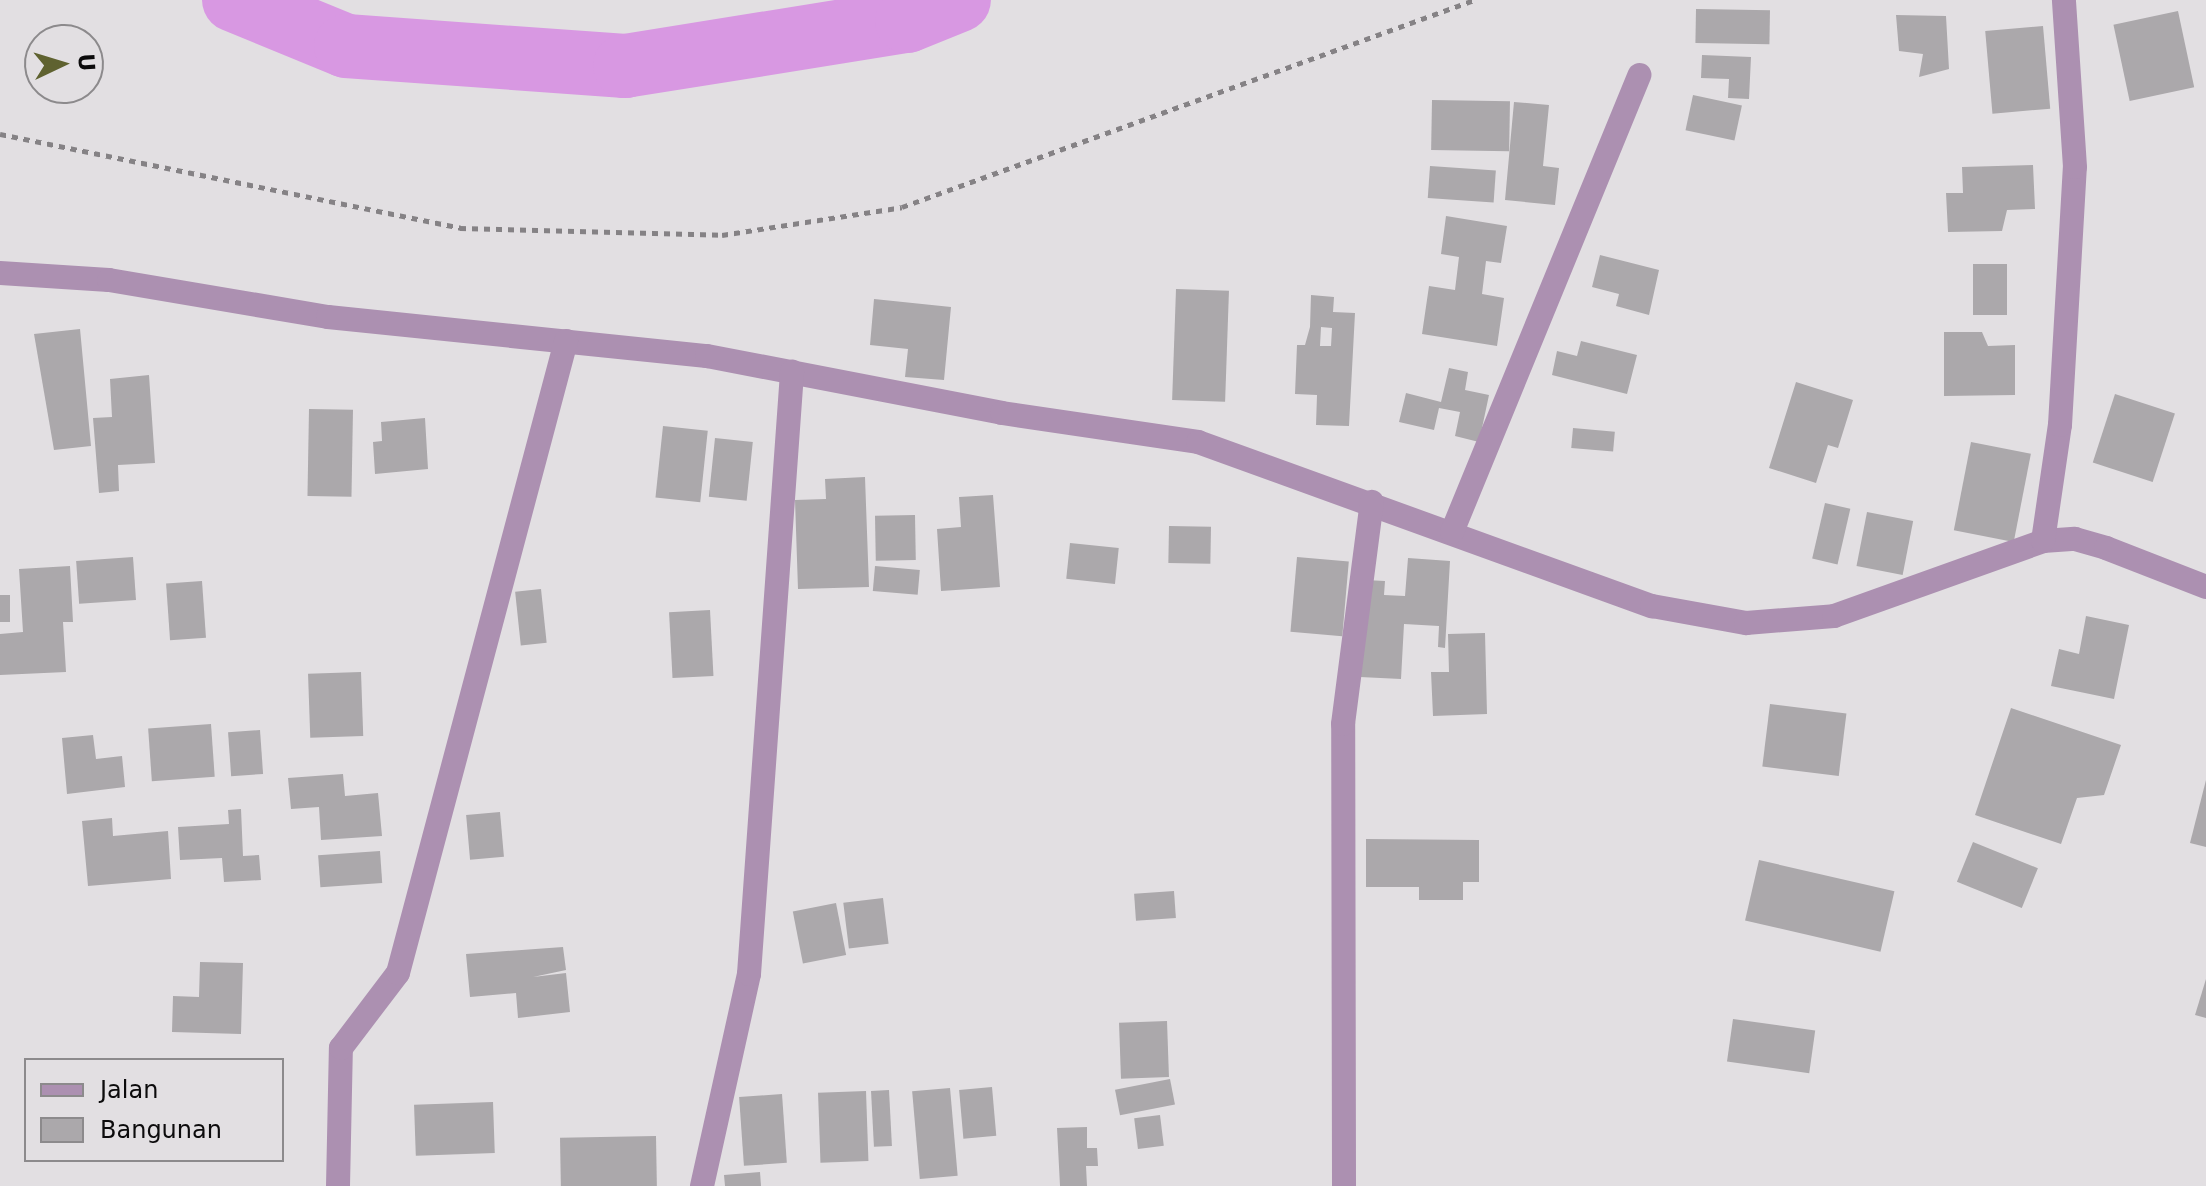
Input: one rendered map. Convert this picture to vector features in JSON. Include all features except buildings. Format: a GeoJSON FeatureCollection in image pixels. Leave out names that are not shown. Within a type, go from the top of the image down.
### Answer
{"type":"FeatureCollection","features":[{"type":"Feature","properties":{"kind":"street"},"geometry":{"type":"LineString","coordinates":[[2043,541],[2060,425],[2075,167],[2064,0]]}},
{"type":"Feature","properties":{"kind":"street"},"geometry":{"type":"LineString","coordinates":[[1452,532],[1639,75]]}},
{"type":"Feature","properties":{"kind":"street"},"geometry":{"type":"LineString","coordinates":[[0,273],[109,280],[328,317],[707,356],[1198,442],[1372,502],[1652,606],[1746,623],[1834,616],[2043,541],[2075,539],[2206,587]]}},
{"type":"Feature","properties":{"kind":"street"},"geometry":{"type":"LineString","coordinates":[[338,1186],[341,1048],[398,973],[566,341]]}},
{"type":"Feature","properties":{"kind":"street"},"geometry":{"type":"LineString","coordinates":[[702,1186],[749,974],[792,372]]}},
{"type":"Feature","properties":{"kind":"street"},"geometry":{"type":"LineString","coordinates":[[1344,1186],[1343,724],[1372,502]]}},
{"type":"Feature","properties":{"kind":"path"},"geometry":{"type":"LineString","coordinates":[[0,134],[460,228],[722,235],[902,207],[1474,0]]}},
{"type":"Feature","properties":{"kind":"waterway"},"geometry":{"type":"LineString","coordinates":[[234,0],[346,46],[625,66],[907,21],[959,0]]}}]}
